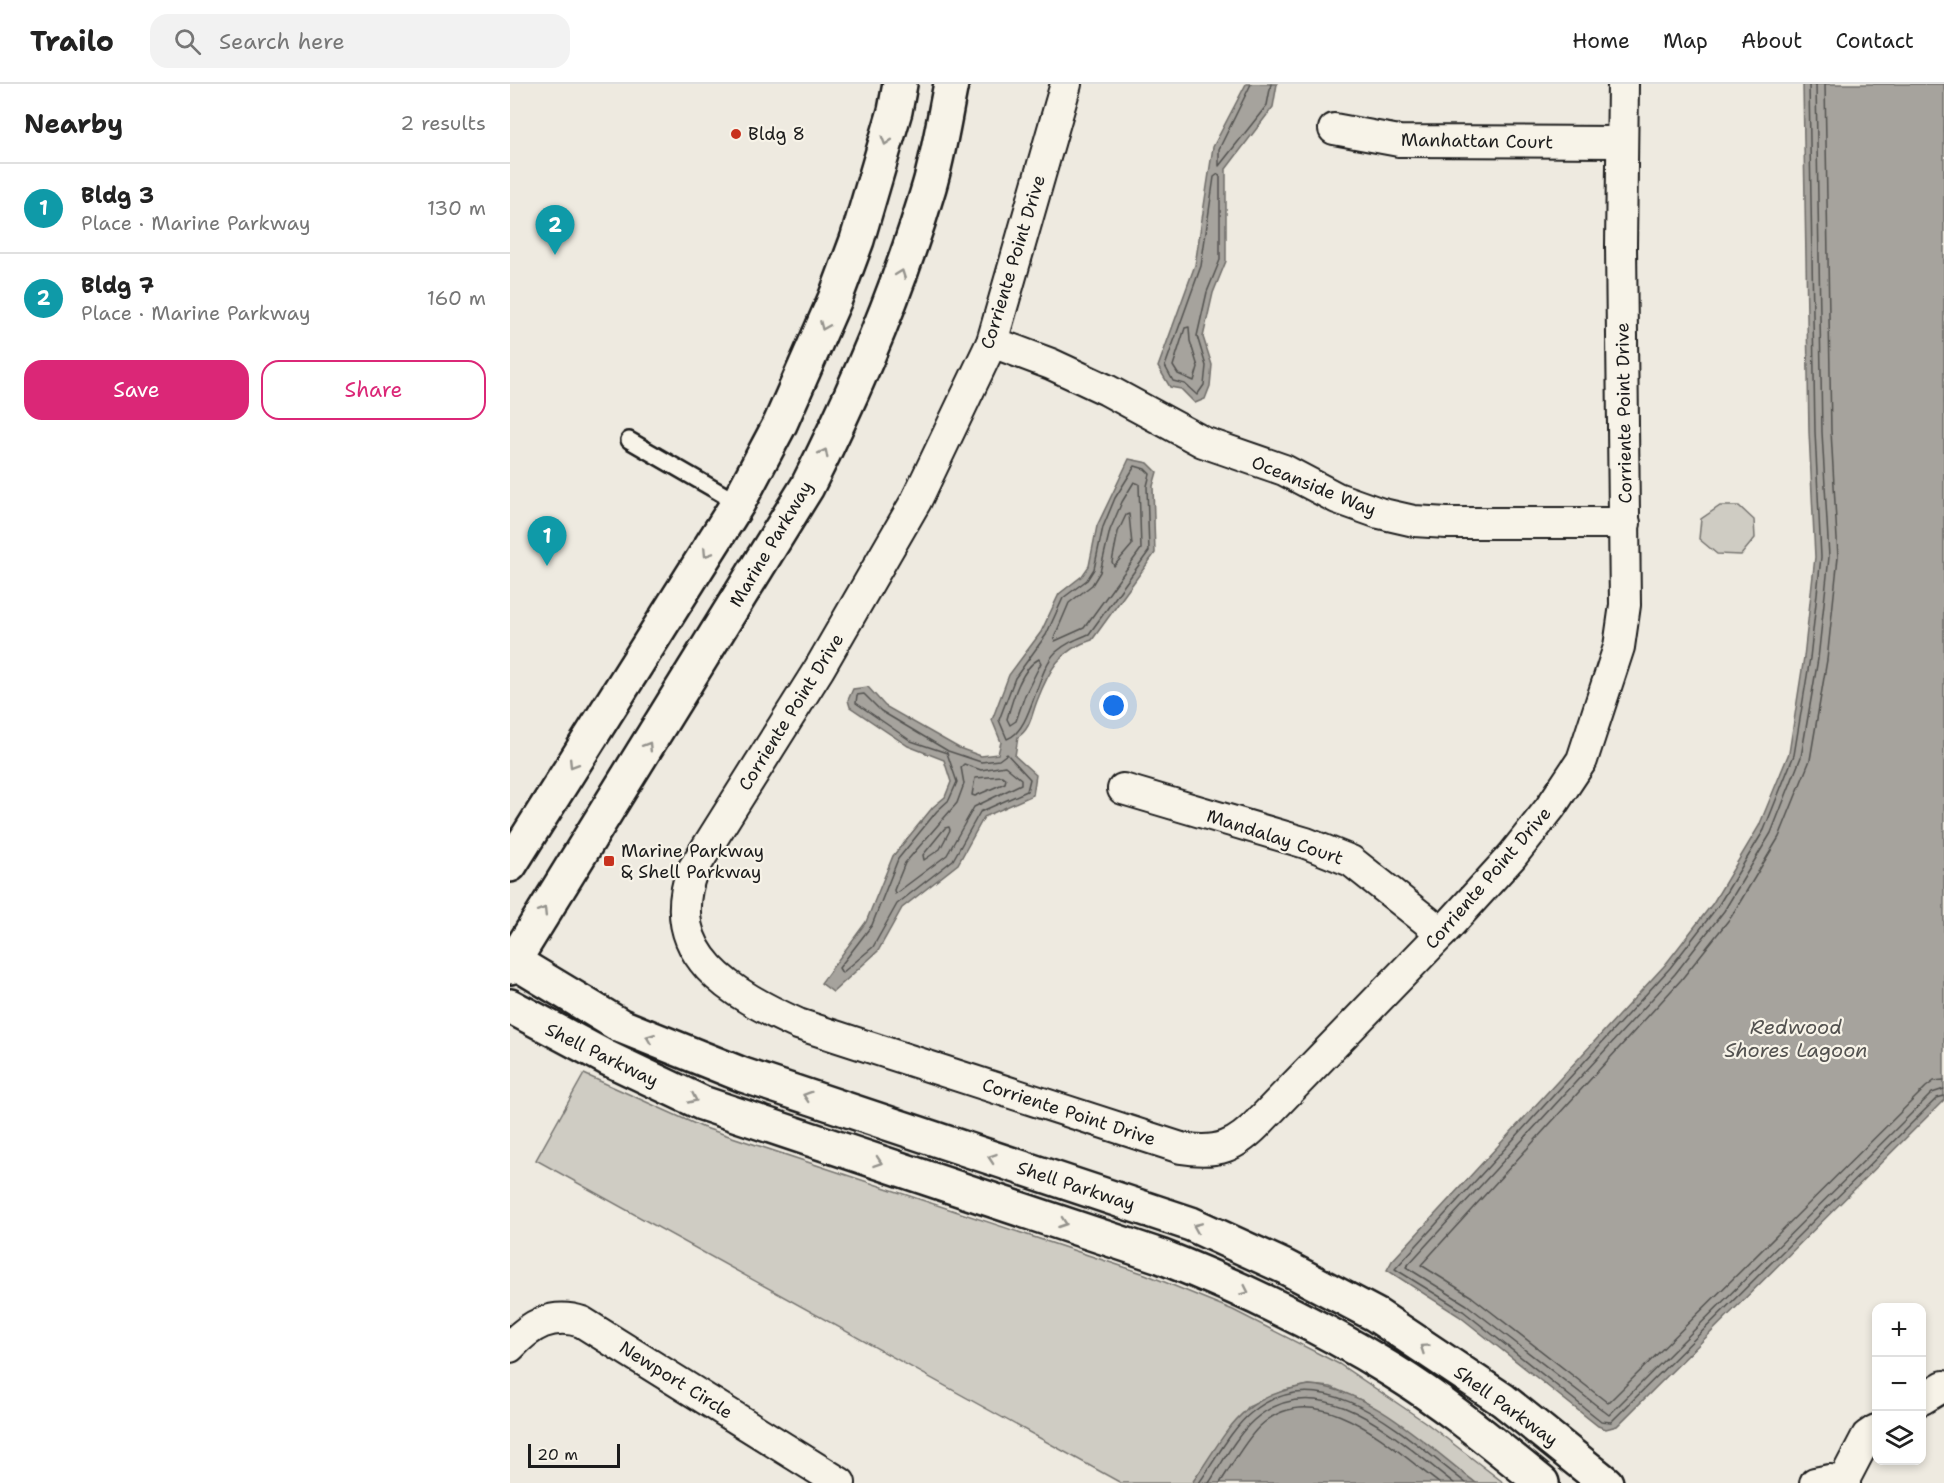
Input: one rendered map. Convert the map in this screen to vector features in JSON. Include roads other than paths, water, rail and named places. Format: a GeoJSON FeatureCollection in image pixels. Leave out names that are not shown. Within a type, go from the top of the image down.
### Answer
{"type":"FeatureCollection","features":[{"type":"Feature","properties":{"kind":"street"},"geometry":{"type":"LineString","coordinates":[[510,865],[738,503],[780,424],[836,299],[895,111],[900,84]]}},
{"type":"Feature","properties":{"kind":"street","name":"Marine Parkway"},"geometry":{"type":"LineString","coordinates":[[511,962],[807,487],[842,418],[874,348],[907,256],[930,184],[951,84]]}},
{"type":"Feature","properties":{"kind":"street","name":"Corriente Point Drive"},"geometry":{"type":"LineString","coordinates":[[1066,84],[992,342],[916,501],[819,669],[692,871],[686,892],[685,918],[690,941],[699,958],[732,988],[798,1024],[1181,1148],[1202,1150],[1226,1148],[1245,1137],[1442,933],[1512,856],[1550,807],[1582,760],[1619,647],[1626,605],[1621,142],[1623,84]]}},
{"type":"Feature","properties":{"kind":"street","name":"Manhattan Court"},"geometry":{"type":"LineString","coordinates":[[1334,129],[1399,141],[1621,142]]}},
{"type":"Feature","properties":{"kind":"street","name":"Oceanside Way"},"geometry":{"type":"LineString","coordinates":[[992,342],[1051,364],[1107,390],[1179,432],[1229,453],[1284,470],[1337,498],[1368,510],[1425,522],[1626,523]]}},
{"type":"Feature","properties":{"kind":"street","name":"Mandalay Court"},"geometry":{"type":"LineString","coordinates":[[1123,789],[1305,843],[1351,861],[1442,933]]}},
{"type":"Feature","properties":{"kind":"street","name":"Shell Parkway"},"geometry":{"type":"LineString","coordinates":[[511,962],[621,1026],[743,1075],[1191,1224],[1285,1267],[1377,1315],[1503,1400],[1606,1483]]}},
{"type":"Feature","properties":{"kind":"street","name":"Shell Parkway"},"geometry":{"type":"LineString","coordinates":[[510,1006],[575,1042],[702,1103],[1160,1256],[1234,1285],[1323,1330],[1395,1372],[1487,1439],[1542,1483]]}},
{"type":"Feature","properties":{"kind":"street","name":"Newport Circle"},"geometry":{"type":"LineString","coordinates":[[510,1347],[540,1322],[565,1318],[582,1322],[840,1483]]}},
{"type":"Feature","properties":{"kind":"street"},"geometry":{"type":"LineString","coordinates":[[1926,1397],[1944,1386]]}},
{"type":"Feature","properties":{"kind":"street"},"geometry":{"type":"LineString","coordinates":[[1835,1483],[1872,1433]]}},
{"type":"Feature","properties":{"kind":"lane"},"geometry":{"type":"LineString","coordinates":[[629,440],[738,503]]}},
{"type":"Feature","properties":{"kind":"water"},"geometry":{"type":"Polygon","coordinates":[[[1246,84],[1277,84],[1273,107],[1226,169],[1226,261],[1213,293],[1203,337],[1212,365],[1210,386],[1205,399],[1195,403],[1181,389],[1170,387],[1158,367],[1195,265],[1213,147],[1246,84]]]}},
{"type":"Feature","properties":{"kind":"water","name":"Redwood Shores Lagoon"},"geometry":{"type":"Polygon","coordinates":[[[1803,84],[1944,84],[1944,1100],[1617,1426],[1606,1429],[1598,1426],[1459,1316],[1387,1270],[1392,1261],[1665,965],[1713,903],[1759,826],[1789,753],[1804,657],[1815,557],[1809,432],[1803,84]]]}},
{"type":"Feature","properties":{"kind":"water"},"geometry":{"type":"Polygon","coordinates":[[[1129,459],[1148,463],[1157,472],[1153,486],[1155,553],[1092,640],[1072,649],[1051,670],[1028,726],[1018,737],[1015,756],[1036,775],[1033,795],[984,817],[958,864],[902,908],[878,951],[833,992],[821,983],[866,922],[893,856],[933,807],[945,797],[951,782],[944,760],[908,746],[850,707],[848,700],[853,689],[868,687],[885,706],[959,748],[981,756],[998,754],[1001,742],[992,720],[1009,675],[1041,632],[1059,594],[1082,576],[1089,566],[1097,526],[1129,459]]]}},
{"type":"Feature","properties":{"kind":"water"},"geometry":{"type":"Polygon","coordinates":[[[1309,1385],[1332,1389],[1376,1408],[1419,1437],[1476,1483],[1192,1483],[1227,1431],[1250,1407],[1285,1390],[1309,1385]]]}},
{"type":"Feature","properties":{"kind":"place","name":"Bldg 8"},"geometry":{"type":"Point","coordinates":[736,134]}},
{"type":"Feature","properties":{"kind":"place","name":"Bldg 7"},"geometry":{"type":"Point","coordinates":[555,255]}},
{"type":"Feature","properties":{"kind":"place","name":"Bldg 3"},"geometry":{"type":"Point","coordinates":[547,566]}},
{"type":"Feature","properties":{"kind":"place","name":"Marine Parkway & Shell Parkway"},"geometry":{"type":"Point","coordinates":[609,861]}}]}
